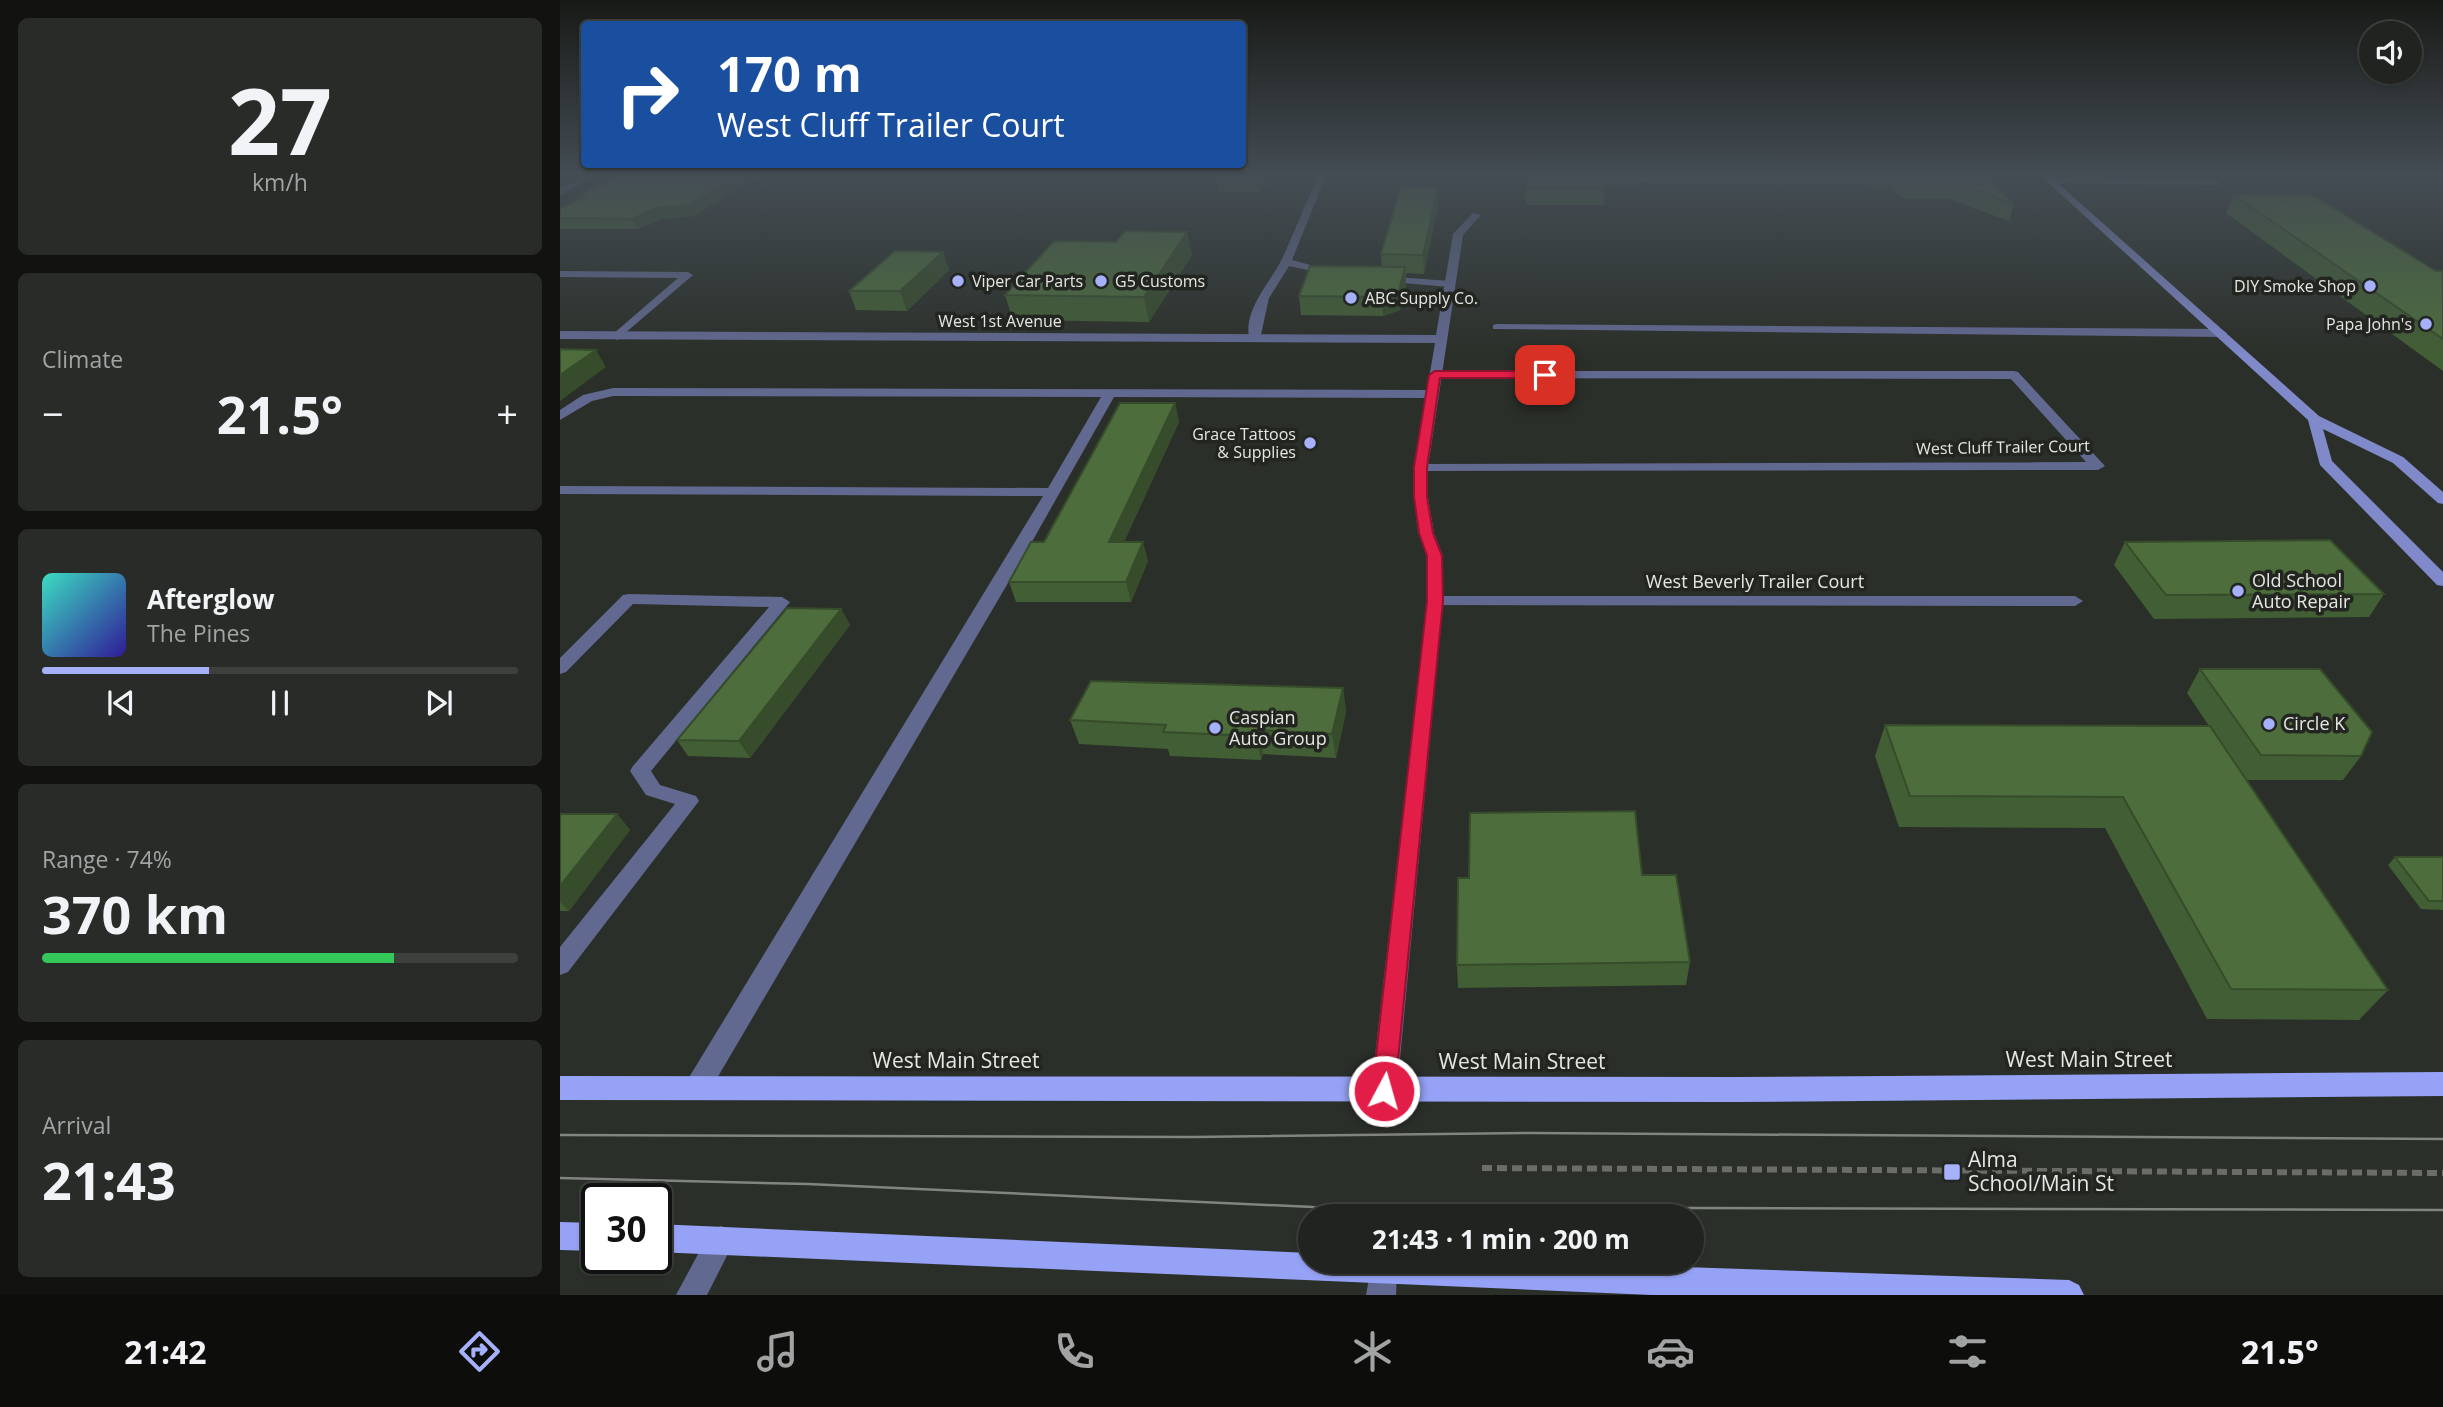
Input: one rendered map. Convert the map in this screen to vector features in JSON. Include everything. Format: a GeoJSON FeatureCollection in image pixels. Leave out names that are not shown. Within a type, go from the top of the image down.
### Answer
{"type":"FeatureCollection","features":[{"type":"Feature","properties":{"kind":"main road"},"geometry":{"type":"LineString","coordinates":[[2113,236],[2314,419],[2398,460],[2443,500]]}},
{"type":"Feature","properties":{"kind":"main road"},"geometry":{"type":"LineString","coordinates":[[2314,419],[2325,462],[2443,581]]}},
{"type":"Feature","properties":{"kind":"main road","name":"West Main Street"},"geometry":{"type":"LineString","coordinates":[[560,1088],[1384,1091],[2193,1088],[2443,1084]]}},
{"type":"Feature","properties":{"kind":"main road"},"geometry":{"type":"LineString","coordinates":[[560,1236],[581,1237]]}},
{"type":"Feature","properties":{"kind":"main road"},"geometry":{"type":"LineString","coordinates":[[672,1238],[1382,1283],[2069,1295]]}},
{"type":"Feature","properties":{"kind":"street"},"geometry":{"type":"LineString","coordinates":[[1254,339],[1255,319],[1268,284],[1286,261],[1296,236]]}},
{"type":"Feature","properties":{"kind":"street"},"geometry":{"type":"LineString","coordinates":[[1384,1091],[1435,601],[1434,556],[1426,533],[1421,497],[1421,467],[1458,236]]}},
{"type":"Feature","properties":{"kind":"street"},"geometry":{"type":"LineString","coordinates":[[1286,261],[1342,274]]}},
{"type":"Feature","properties":{"kind":"street"},"geometry":{"type":"LineString","coordinates":[[560,274],[688,275],[617,336]]}},
{"type":"Feature","properties":{"kind":"street"},"geometry":{"type":"LineString","coordinates":[[1367,278],[1450,284]]}},
{"type":"Feature","properties":{"kind":"street"},"geometry":{"type":"LineString","coordinates":[[1497,327],[2221,333]]}},
{"type":"Feature","properties":{"kind":"street","name":"West 1st Avenue"},"geometry":{"type":"LineString","coordinates":[[560,335],[1441,339]]}},
{"type":"Feature","properties":{"kind":"street","name":"West Cluff Trailer Court"},"geometry":{"type":"LineString","coordinates":[[1421,467],[2098,466],[2014,375],[1435,375]]}},
{"type":"Feature","properties":{"kind":"street"},"geometry":{"type":"LineString","coordinates":[[697,1088],[1110,392]]}},
{"type":"Feature","properties":{"kind":"street"},"geometry":{"type":"LineString","coordinates":[[560,416],[587,398],[614,393],[1433,394]]}},
{"type":"Feature","properties":{"kind":"street"},"geometry":{"type":"LineString","coordinates":[[560,490],[1051,492]]}},
{"type":"Feature","properties":{"kind":"street"},"geometry":{"type":"LineString","coordinates":[[560,668],[629,599],[782,602],[640,771],[653,790],[689,801],[560,965]]}},
{"type":"Feature","properties":{"kind":"street","name":"West Beverly Trailer Court"},"geometry":{"type":"LineString","coordinates":[[1435,601],[2075,601]]}},
{"type":"Feature","properties":{"kind":"street"},"geometry":{"type":"LineString","coordinates":[[691,1295],[721,1240]]}},
{"type":"Feature","properties":{"kind":"path"},"geometry":{"type":"LineString","coordinates":[[1482,1168],[2443,1173]]}},
{"type":"Feature","properties":{"kind":"building"},"geometry":{"type":"Polygon","coordinates":[[[1121,236],[1184,236],[1144,297],[1005,295],[1054,241],[1116,242],[1121,236]]]}},
{"type":"Feature","properties":{"kind":"building"},"geometry":{"type":"Polygon","coordinates":[[[1386,236],[1427,236],[1423,255],[1381,254],[1386,236]]]}},
{"type":"Feature","properties":{"kind":"building"},"geometry":{"type":"Polygon","coordinates":[[[2294,236],[2380,236],[2436,271],[2443,271],[2443,339],[2294,236]]]}},
{"type":"Feature","properties":{"kind":"building"},"geometry":{"type":"Polygon","coordinates":[[[895,251],[943,252],[900,291],[849,291],[895,251]]]}},
{"type":"Feature","properties":{"kind":"building"},"geometry":{"type":"Polygon","coordinates":[[[1310,266],[1405,267],[1399,291],[1382,297],[1299,296],[1310,266]]]}},
{"type":"Feature","properties":{"kind":"building"},"geometry":{"type":"Polygon","coordinates":[[[560,349],[596,350],[560,375],[560,349]]]}},
{"type":"Feature","properties":{"kind":"building"},"geometry":{"type":"Polygon","coordinates":[[[1120,403],[1175,403],[1109,542],[1143,542],[1126,582],[1009,582],[1031,542],[1044,542],[1120,403]]]}},
{"type":"Feature","properties":{"kind":"building"},"geometry":{"type":"Polygon","coordinates":[[[2330,540],[2384,594],[2166,595],[2125,542],[2330,540]]]}},
{"type":"Feature","properties":{"kind":"building"},"geometry":{"type":"Polygon","coordinates":[[[787,608],[841,609],[739,741],[677,740],[787,608]]]}},
{"type":"Feature","properties":{"kind":"building"},"geometry":{"type":"Polygon","coordinates":[[[2200,669],[2320,669],[2372,732],[2361,756],[2261,755],[2200,669]]]}},
{"type":"Feature","properties":{"kind":"building"},"geometry":{"type":"Polygon","coordinates":[[[1091,681],[1343,688],[1332,734],[1258,730],[1256,736],[1163,732],[1166,725],[1070,720],[1091,681]]]}},
{"type":"Feature","properties":{"kind":"building"},"geometry":{"type":"Polygon","coordinates":[[[1885,725],[2210,726],[2388,990],[2231,989],[2123,797],[1910,796],[1885,725]]]}},
{"type":"Feature","properties":{"kind":"building"},"geometry":{"type":"Polygon","coordinates":[[[1635,811],[1642,875],[1676,875],[1690,962],[1457,965],[1458,878],[1469,878],[1470,813],[1635,811]]]}},
{"type":"Feature","properties":{"kind":"building"},"geometry":{"type":"Polygon","coordinates":[[[560,814],[617,814],[560,886],[560,814]]]}},
{"type":"Feature","properties":{"kind":"building"},"geometry":{"type":"Polygon","coordinates":[[[2395,857],[2443,857],[2443,901],[2429,901],[2395,857]]]}},
{"type":"Feature","properties":{"kind":"tram line"},"geometry":{"type":"LineString","coordinates":[[560,1135],[1193,1137],[1532,1133],[2443,1139]]}},
{"type":"Feature","properties":{"kind":"tram line"},"geometry":{"type":"LineString","coordinates":[[560,1178],[808,1184],[1313,1207],[2443,1210]]}},
{"type":"Feature","properties":{"kind":"place","name":"Viper Car Parts"},"geometry":{"type":"Point","coordinates":[958,281]}},
{"type":"Feature","properties":{"kind":"place","name":"G5 Customs"},"geometry":{"type":"Point","coordinates":[1101,281]}},
{"type":"Feature","properties":{"kind":"place","name":"DIY Smoke Shop"},"geometry":{"type":"Point","coordinates":[2370,286]}},
{"type":"Feature","properties":{"kind":"place","name":"ABC Supply Co."},"geometry":{"type":"Point","coordinates":[1351,298]}},
{"type":"Feature","properties":{"kind":"place","name":"Papa John's"},"geometry":{"type":"Point","coordinates":[2426,324]}},
{"type":"Feature","properties":{"kind":"place","name":"Grace Tattoos & Supplies"},"geometry":{"type":"Point","coordinates":[1310,443]}},
{"type":"Feature","properties":{"kind":"place","name":"Old School Auto Repair"},"geometry":{"type":"Point","coordinates":[2238,591]}},
{"type":"Feature","properties":{"kind":"place","name":"Circle K"},"geometry":{"type":"Point","coordinates":[2269,724]}},
{"type":"Feature","properties":{"kind":"place","name":"Caspian Auto Group"},"geometry":{"type":"Point","coordinates":[1215,728]}},
{"type":"Feature","properties":{"kind":"place","name":"Alma School/Main St"},"geometry":{"type":"Point","coordinates":[1952,1172]}},
{"type":"Feature","properties":{"kind":"route"},"geometry":{"type":"LineString","coordinates":[[1384,1091],[1435,601],[1434,556],[1426,533],[1421,497],[1421,467],[1435,375],[1545,375]]}}]}
